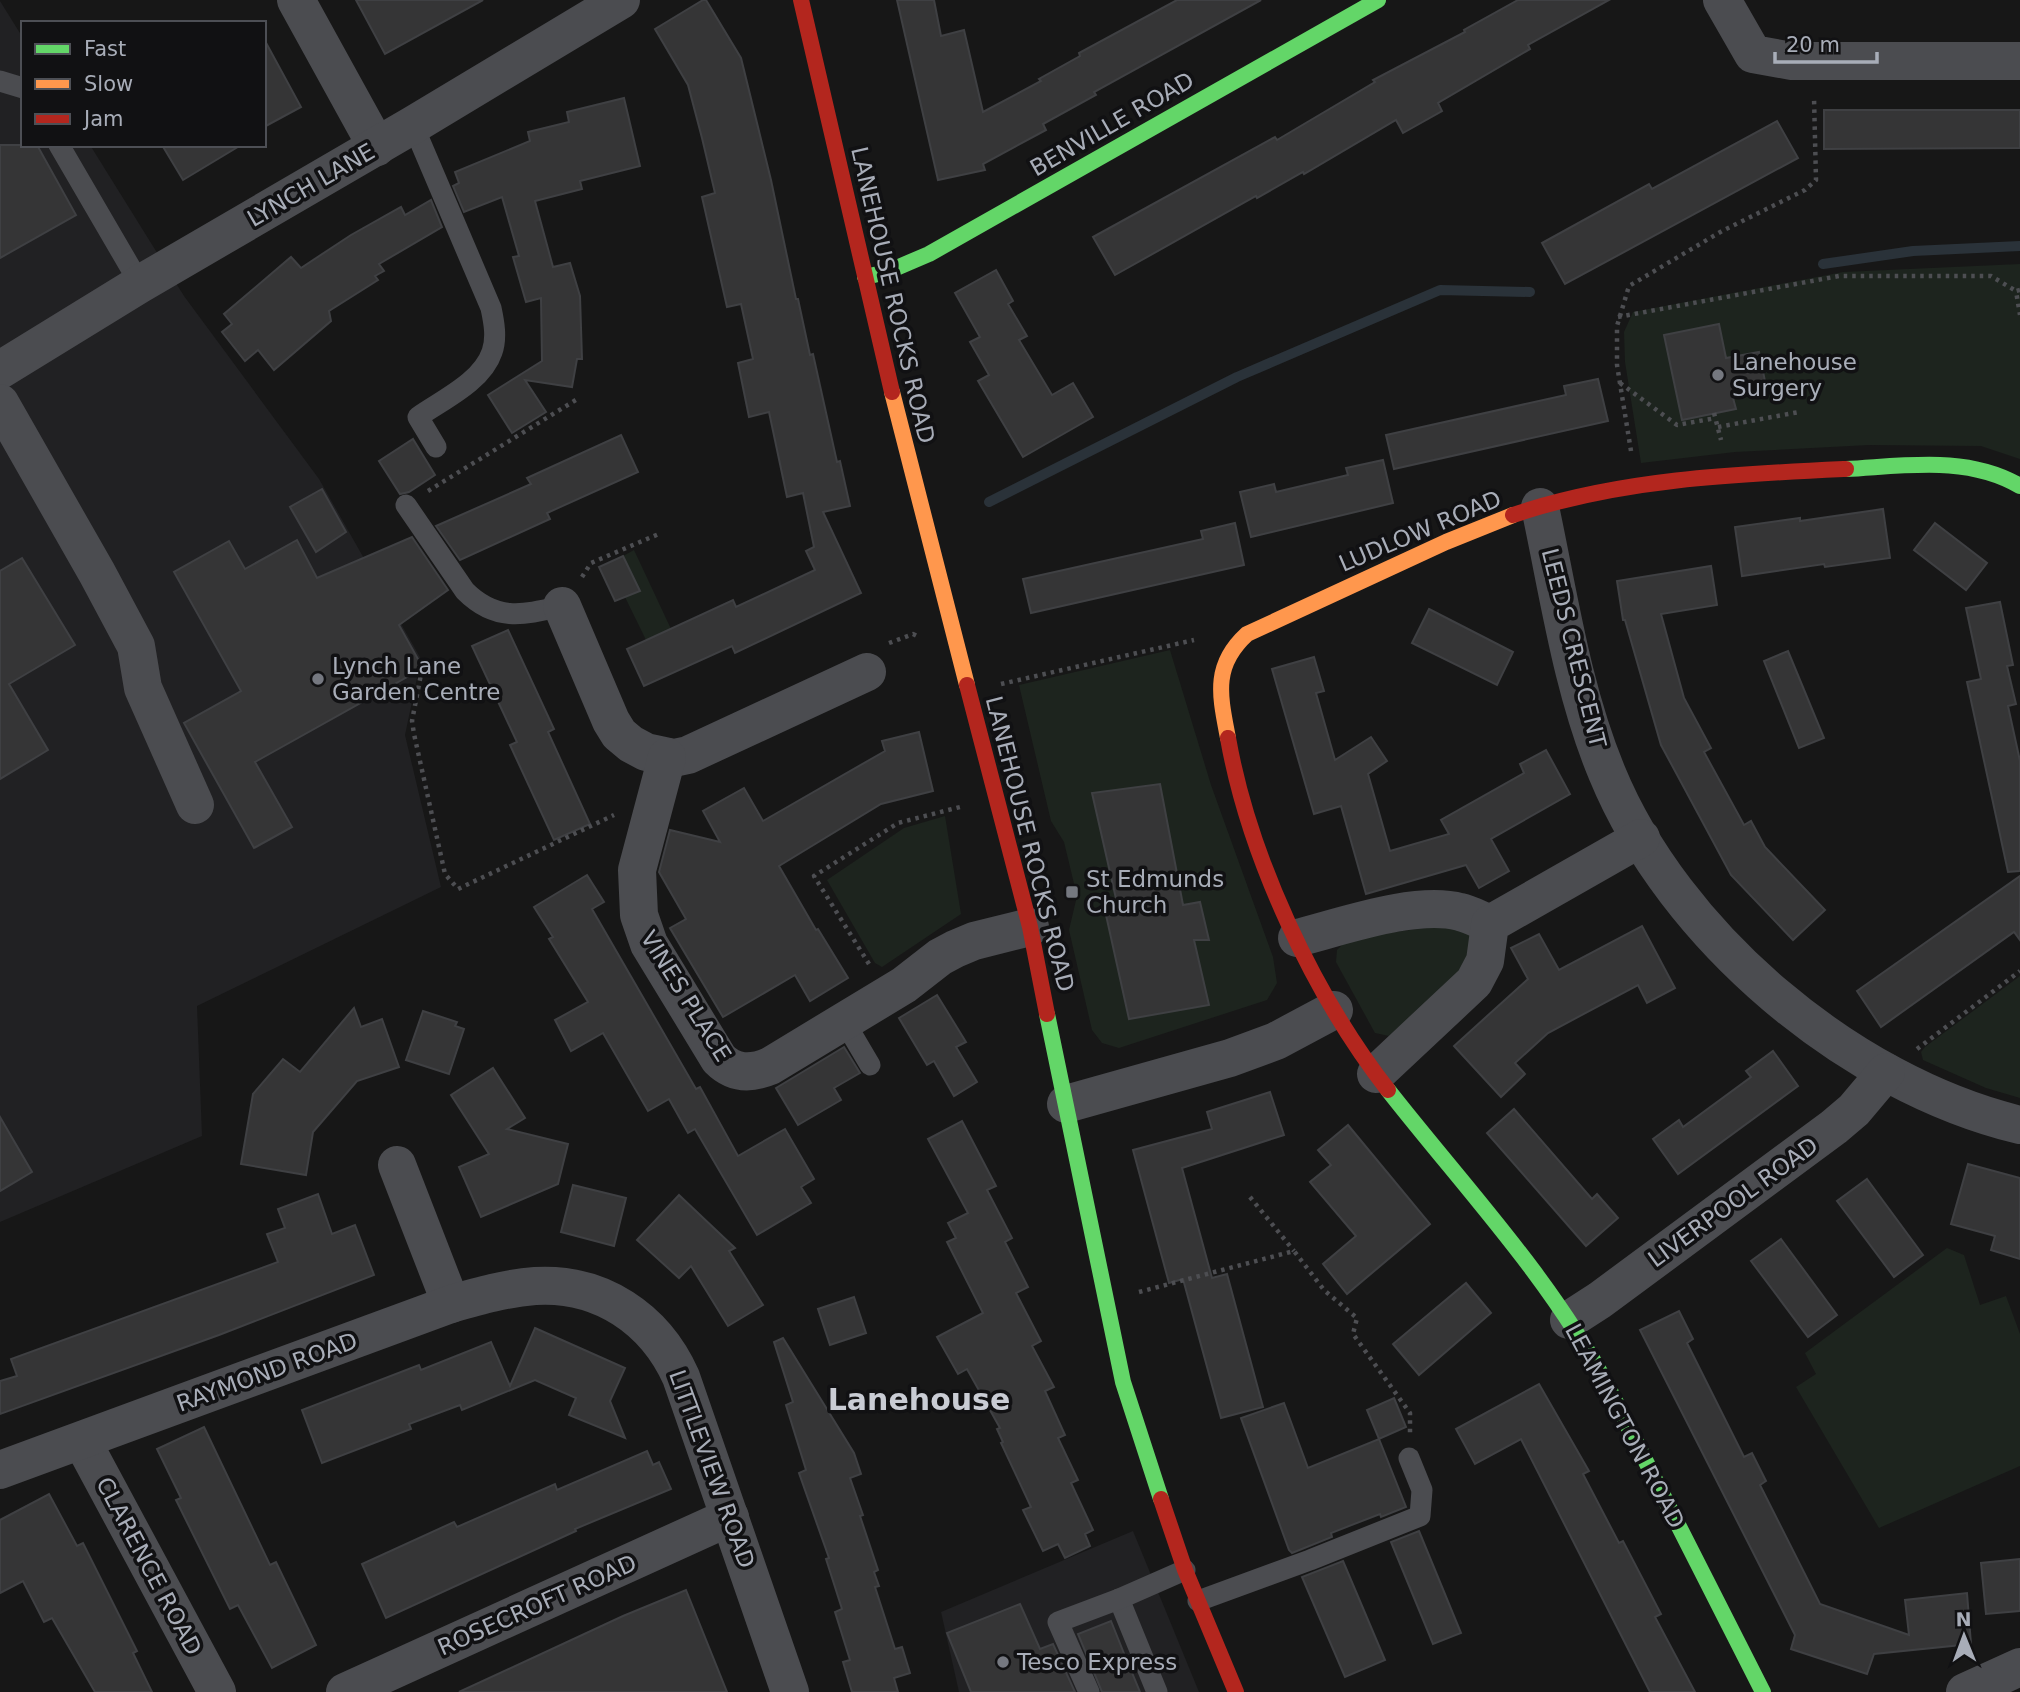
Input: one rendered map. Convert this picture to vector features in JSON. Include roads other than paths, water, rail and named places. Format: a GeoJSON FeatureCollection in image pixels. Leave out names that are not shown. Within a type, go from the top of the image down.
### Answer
{"type":"FeatureCollection","features":[{"type":"Feature","properties":{"kind":"main road","name":"LANEHOUSE ROCKS ROAD"},"geometry":{"type":"LineString","coordinates":[[801,0],[937,576],[970,691],[1030,927],[1104,1301],[1123,1381],[1185,1570],[1236,1692]]}},
{"type":"Feature","properties":{"kind":"main road","name":"BENVILLE ROAD"},"geometry":{"type":"LineString","coordinates":[[865,277],[887,272],[929,254],[1378,0]]}},
{"type":"Feature","properties":{"kind":"main road","name":"LUDLOW ROAD"},"geometry":{"type":"LineString","coordinates":[[1297,939],[1267,874],[1240,795],[1233,764],[1219,684],[1228,653],[1236,642],[1261,627],[1461,535],[1540,507],[1638,488],[1729,475],[1905,466],[1940,465],[1986,470],[2020,486]]}},
{"type":"Feature","properties":{"kind":"main road"},"geometry":{"type":"LineString","coordinates":[[1297,939],[1334,1010]]}},
{"type":"Feature","properties":{"kind":"main road","name":"LEAMINGTON ROAD"},"geometry":{"type":"LineString","coordinates":[[1334,1010],[1376,1074],[1539,1277],[1569,1320],[1592,1357],[1763,1692]]}},
{"type":"Feature","properties":{"kind":"street"},"geometry":{"type":"LineString","coordinates":[[296,0],[377,147]]}},
{"type":"Feature","properties":{"kind":"street","name":"LYNCH LANE"},"geometry":{"type":"LineString","coordinates":[[0,370],[140,284],[377,147],[621,0]]}},
{"type":"Feature","properties":{"kind":"street"},"geometry":{"type":"LineString","coordinates":[[1722,0],[1753,54],[1792,61],[2020,61]]}},
{"type":"Feature","properties":{"kind":"street"},"geometry":{"type":"LineString","coordinates":[[0,403],[128,629],[136,646],[143,688],[195,805]]}},
{"type":"Feature","properties":{"kind":"street","name":"LEEDS CRESCENT"},"geometry":{"type":"LineString","coordinates":[[1540,507],[1583,702],[1607,774],[1641,838],[1685,901],[1759,981],[1822,1033],[1886,1072],[1946,1101],[2020,1125]]}},
{"type":"Feature","properties":{"kind":"street"},"geometry":{"type":"LineString","coordinates":[[562,607],[615,728],[638,748],[667,757],[688,755],[867,672]]}},
{"type":"Feature","properties":{"kind":"street","name":"VINES PLACE"},"geometry":{"type":"LineString","coordinates":[[667,757],[637,870],[637,901],[642,928],[656,956],[725,1065],[733,1070],[761,1070],[845,1021],[956,949],[974,941],[1030,927]]}},
{"type":"Feature","properties":{"kind":"street"},"geometry":{"type":"LineString","coordinates":[[1490,924],[1641,838]]}},
{"type":"Feature","properties":{"kind":"street"},"geometry":{"type":"LineString","coordinates":[[1297,939],[1401,912],[1429,909],[1458,911],[1490,924]]}},
{"type":"Feature","properties":{"kind":"street"},"geometry":{"type":"LineString","coordinates":[[1376,1074],[1474,982],[1485,961],[1490,924]]}},
{"type":"Feature","properties":{"kind":"street"},"geometry":{"type":"LineString","coordinates":[[1066,1104],[1230,1058],[1276,1041],[1334,1010]]}},
{"type":"Feature","properties":{"kind":"street","name":"LIVERPOOL ROAD"},"geometry":{"type":"LineString","coordinates":[[1569,1320],[1834,1127],[1854,1110],[1886,1072]]}},
{"type":"Feature","properties":{"kind":"street"},"geometry":{"type":"LineString","coordinates":[[397,1165],[451,1304]]}},
{"type":"Feature","properties":{"kind":"street","name":"RAYMOND ROAD"},"geometry":{"type":"LineString","coordinates":[[0,1470],[451,1304],[497,1292],[537,1286]]}},
{"type":"Feature","properties":{"kind":"street","name":"LITTLEVIEW ROAD"},"geometry":{"type":"LineString","coordinates":[[537,1286],[577,1290],[628,1311],[653,1331],[673,1359],[790,1692]]}},
{"type":"Feature","properties":{"kind":"street","name":"CLARENCE ROAD"},"geometry":{"type":"LineString","coordinates":[[82,1441],[217,1692]]}},
{"type":"Feature","properties":{"kind":"street","name":"ROSECROFT ROAD"},"geometry":{"type":"LineString","coordinates":[[345,1692],[730,1517]]}},
{"type":"Feature","properties":{"kind":"street"},"geometry":{"type":"LineString","coordinates":[[1965,1692],[2020,1667]]}},
{"type":"Feature","properties":{"kind":"lane"},"geometry":{"type":"LineString","coordinates":[[0,81],[21,87]]}},
{"type":"Feature","properties":{"kind":"lane"},"geometry":{"type":"LineString","coordinates":[[414,125],[492,308],[495,337],[492,353],[473,379],[418,417],[436,447]]}},
{"type":"Feature","properties":{"kind":"lane"},"geometry":{"type":"LineString","coordinates":[[61,147],[140,284]]}},
{"type":"Feature","properties":{"kind":"lane"},"geometry":{"type":"LineString","coordinates":[[405,505],[465,591],[477,603],[491,611],[506,614],[531,613],[562,607]]}},
{"type":"Feature","properties":{"kind":"lane"},"geometry":{"type":"LineString","coordinates":[[845,1021],[870,1065]]}},
{"type":"Feature","properties":{"kind":"lane"},"geometry":{"type":"LineString","coordinates":[[1198,1601],[1420,1516],[1422,1490],[1409,1458]]}},
{"type":"Feature","properties":{"kind":"lane"},"geometry":{"type":"LineString","coordinates":[[1089,1692],[1086,1669],[1076,1645],[1058,1622],[1185,1570]]}},
{"type":"Feature","properties":{"kind":"lane"},"geometry":{"type":"LineString","coordinates":[[1119,1599],[1132,1652],[1147,1681]]}},
{"type":"Feature","properties":{"kind":"waterway"},"geometry":{"type":"LineString","coordinates":[[1823,264],[1913,251],[2020,246]]}},
{"type":"Feature","properties":{"kind":"waterway"},"geometry":{"type":"LineString","coordinates":[[989,502],[1237,377],[1440,290],[1530,292]]}},
{"type":"Feature","properties":{"kind":"place","name":"Lanehouse Surgery"},"geometry":{"type":"Point","coordinates":[1718,375]}},
{"type":"Feature","properties":{"kind":"place","name":"Lynch Lane Garden Centre"},"geometry":{"type":"Point","coordinates":[318,679]}},
{"type":"Feature","properties":{"kind":"place","name":"St Edmunds Church"},"geometry":{"type":"Point","coordinates":[1072,892]}},
{"type":"Feature","properties":{"kind":"place","name":"Tesco Express"},"geometry":{"type":"Point","coordinates":[1003,1662]}},
{"type":"Feature","properties":{"kind":"district","name":"Lanehouse"},"geometry":{"type":"Point","coordinates":[919,1399]}}]}
